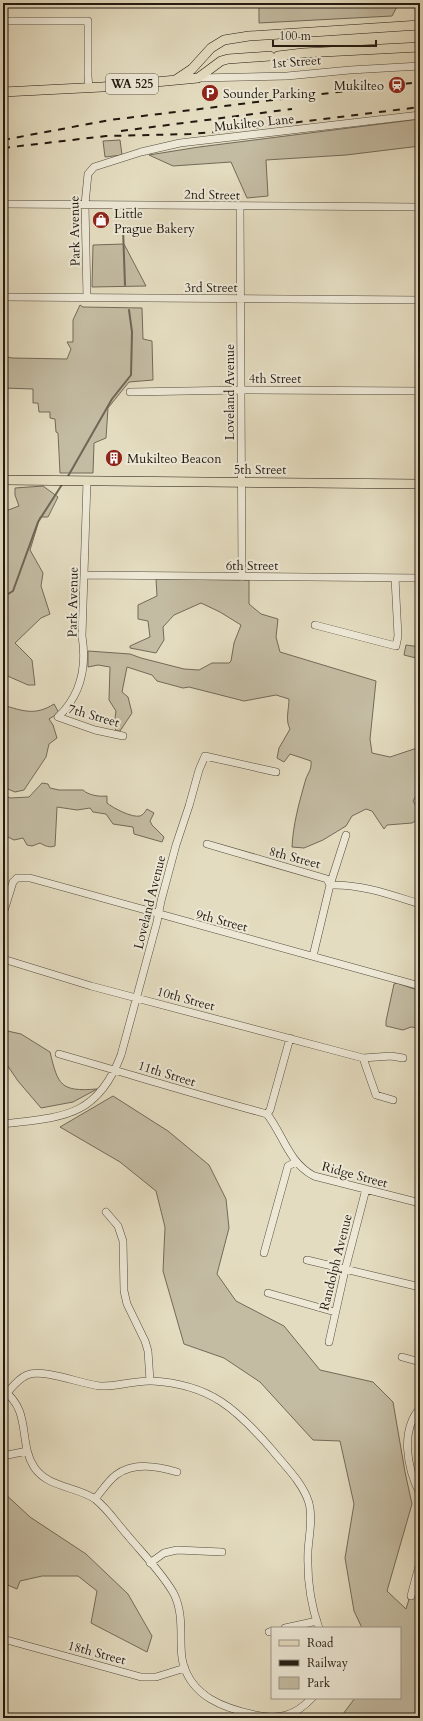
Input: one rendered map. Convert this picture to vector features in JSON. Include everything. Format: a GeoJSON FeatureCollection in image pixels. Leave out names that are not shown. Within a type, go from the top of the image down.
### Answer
{"type":"FeatureCollection","features":[{"type":"Feature","properties":{"kind":"main road","name":"WA 525"},"geometry":{"type":"LineString","coordinates":[[3,92],[89,88],[174,80],[188,73],[211,48],[224,40],[249,36],[420,25]]}},
{"type":"Feature","properties":{"kind":"main road"},"geometry":{"type":"LineString","coordinates":[[198,78],[221,61],[303,53],[420,47]]}},
{"type":"Feature","properties":{"kind":"main road","name":"1st Street"},"geometry":{"type":"LineString","coordinates":[[174,80],[198,78]]}},
{"type":"Feature","properties":{"kind":"main road","name":"5th Street"},"geometry":{"type":"LineString","coordinates":[[3,480],[420,484]]}},
{"type":"Feature","properties":{"kind":"street"},"geometry":{"type":"LineString","coordinates":[[3,20],[88,21],[89,88]]}},
{"type":"Feature","properties":{"kind":"street","name":"1st Street"},"geometry":{"type":"LineString","coordinates":[[198,78],[287,76],[350,70],[420,66]]}},
{"type":"Feature","properties":{"kind":"street","name":"Mukilteo Lane"},"geometry":{"type":"LineString","coordinates":[[94,167],[141,152],[180,143],[420,115]]}},
{"type":"Feature","properties":{"kind":"street","name":"Park Avenue"},"geometry":{"type":"LineString","coordinates":[[87,298],[85,204],[88,174],[94,167]]}},
{"type":"Feature","properties":{"kind":"street","name":"2nd Street"},"geometry":{"type":"LineString","coordinates":[[3,204],[420,207]]}},
{"type":"Feature","properties":{"kind":"street","name":"Loveland Avenue"},"geometry":{"type":"LineString","coordinates":[[240,206],[242,576]]}},
{"type":"Feature","properties":{"kind":"street","name":"3rd Street"},"geometry":{"type":"LineString","coordinates":[[3,297],[420,300]]}},
{"type":"Feature","properties":{"kind":"street","name":"4th Street"},"geometry":{"type":"LineString","coordinates":[[130,392],[242,390],[420,391]]}},
{"type":"Feature","properties":{"kind":"street","name":"Park Avenue"},"geometry":{"type":"LineString","coordinates":[[58,717],[68,707],[76,694],[83,665],[84,647],[82,636],[87,481]]}},
{"type":"Feature","properties":{"kind":"street","name":"6th Street"},"geometry":{"type":"LineString","coordinates":[[84,575],[420,578]]}},
{"type":"Feature","properties":{"kind":"street"},"geometry":{"type":"LineString","coordinates":[[315,625],[396,646],[398,636],[395,578]]}},
{"type":"Feature","properties":{"kind":"street","name":"7th Street"},"geometry":{"type":"LineString","coordinates":[[58,717],[96,730],[123,736]]}},
{"type":"Feature","properties":{"kind":"street","name":"Loveland Avenue"},"geometry":{"type":"LineString","coordinates":[[3,1124],[51,1118],[78,1110],[97,1096],[115,1070],[160,914],[161,901],[176,845],[202,763],[206,756],[276,772]]}},
{"type":"Feature","properties":{"kind":"street"},"geometry":{"type":"LineString","coordinates":[[313,956],[330,885],[346,835]]}},
{"type":"Feature","properties":{"kind":"street","name":"8th Street"},"geometry":{"type":"LineString","coordinates":[[207,844],[327,879],[330,885],[346,884],[362,887],[420,904]]}},
{"type":"Feature","properties":{"kind":"street","name":"9th Street"},"geometry":{"type":"LineString","coordinates":[[3,913],[10,887],[17,878],[30,878],[420,986]]}},
{"type":"Feature","properties":{"kind":"street","name":"10th Street"},"geometry":{"type":"LineString","coordinates":[[3,959],[87,985],[363,1058],[391,1056],[403,1058]]}},
{"type":"Feature","properties":{"kind":"street"},"geometry":{"type":"LineString","coordinates":[[267,1114],[270,1110],[290,1038]]}},
{"type":"Feature","properties":{"kind":"street","name":"11th Street"},"geometry":{"type":"LineString","coordinates":[[59,1054],[170,1088],[267,1114]]}},
{"type":"Feature","properties":{"kind":"street"},"geometry":{"type":"LineString","coordinates":[[363,1058],[376,1094],[393,1100]]}},
{"type":"Feature","properties":{"kind":"street","name":"Ridge Street"},"geometry":{"type":"LineString","coordinates":[[267,1114],[296,1162],[314,1176],[420,1203]]}},
{"type":"Feature","properties":{"kind":"street"},"geometry":{"type":"LineString","coordinates":[[264,1253],[288,1166],[296,1162]]}},
{"type":"Feature","properties":{"kind":"street","name":"Randolph Avenue"},"geometry":{"type":"LineString","coordinates":[[329,1342],[345,1270],[366,1189]]}},
{"type":"Feature","properties":{"kind":"street"},"geometry":{"type":"LineString","coordinates":[[106,1212],[118,1226],[123,1241],[124,1290],[127,1304],[145,1341],[148,1351],[150,1381]]}},
{"type":"Feature","properties":{"kind":"street"},"geometry":{"type":"LineString","coordinates":[[307,1260],[420,1287]]}},
{"type":"Feature","properties":{"kind":"street"},"geometry":{"type":"LineString","coordinates":[[268,1293],[335,1312]]}},
{"type":"Feature","properties":{"kind":"street"},"geometry":{"type":"LineString","coordinates":[[402,1357],[420,1362]]}},
{"type":"Feature","properties":{"kind":"street"},"geometry":{"type":"LineString","coordinates":[[296,1627],[318,1625],[308,1578],[308,1550],[311,1523],[309,1503],[298,1482],[255,1430],[231,1407],[195,1389],[169,1383],[150,1381],[96,1385],[37,1372],[24,1376],[5,1392],[15,1402],[19,1410],[25,1429],[27,1451],[34,1466],[45,1478],[50,1481],[95,1499],[150,1563],[174,1595],[180,1612],[182,1662],[192,1682],[201,1692],[209,1700],[234,1710],[269,1718],[298,1715],[311,1699]]}},
{"type":"Feature","properties":{"kind":"street"},"geometry":{"type":"LineString","coordinates":[[420,1408],[412,1417],[406,1446],[413,1477],[420,1494]]}},
{"type":"Feature","properties":{"kind":"street"},"geometry":{"type":"LineString","coordinates":[[3,1456],[27,1451]]}},
{"type":"Feature","properties":{"kind":"street"},"geometry":{"type":"LineString","coordinates":[[95,1499],[116,1476],[131,1468],[148,1466],[177,1472]]}},
{"type":"Feature","properties":{"kind":"street"},"geometry":{"type":"LineString","coordinates":[[150,1563],[164,1553],[177,1550],[222,1552]]}},
{"type":"Feature","properties":{"kind":"street"},"geometry":{"type":"LineString","coordinates":[[411,1596],[420,1562]]}},
{"type":"Feature","properties":{"kind":"street","name":"18th Street"},"geometry":{"type":"LineString","coordinates":[[3,1639],[141,1676],[156,1677],[185,1668]]}},
{"type":"Feature","properties":{"kind":"green space"},"geometry":{"type":"Polygon","coordinates":[[[259,3],[399,3],[392,16],[259,23],[259,3]]]}},
{"type":"Feature","properties":{"kind":"green space"},"geometry":{"type":"Polygon","coordinates":[[[420,119],[420,146],[346,155],[266,160],[268,196],[247,198],[231,162],[173,166],[149,155],[199,147],[420,119]]]}},
{"type":"Feature","properties":{"kind":"green space"},"geometry":{"type":"Polygon","coordinates":[[[120,140],[122,155],[105,157],[103,141],[120,140]]]}},
{"type":"Feature","properties":{"kind":"green space"},"geometry":{"type":"Polygon","coordinates":[[[124,244],[146,286],[92,287],[93,245],[124,244]]]}},
{"type":"Feature","properties":{"kind":"green space"},"geometry":{"type":"Polygon","coordinates":[[[80,305],[83,307],[142,308],[143,339],[152,341],[153,380],[129,382],[108,408],[106,438],[94,443],[93,473],[60,473],[58,433],[56,432],[55,419],[50,418],[50,412],[39,412],[38,403],[33,403],[33,389],[3,388],[3,356],[12,358],[67,359],[71,349],[67,342],[73,342],[73,320],[80,305]]]}},
{"type":"Feature","properties":{"kind":"green space"},"geometry":{"type":"Polygon","coordinates":[[[43,486],[58,497],[48,517],[40,517],[30,550],[43,573],[41,586],[50,614],[41,618],[15,643],[32,660],[35,685],[28,685],[3,674],[3,512],[19,506],[15,495],[15,488],[43,486]]]}},
{"type":"Feature","properties":{"kind":"green space"},"geometry":{"type":"Polygon","coordinates":[[[156,579],[249,580],[249,604],[261,614],[278,619],[276,637],[280,652],[376,681],[370,739],[372,753],[390,757],[417,748],[420,743],[420,793],[418,792],[413,801],[420,813],[420,818],[412,823],[387,825],[384,829],[372,811],[366,809],[352,816],[346,826],[323,840],[304,848],[292,847],[297,814],[306,779],[311,767],[311,761],[290,754],[284,762],[277,758],[279,748],[290,729],[287,718],[289,699],[276,695],[244,701],[189,687],[183,688],[157,681],[152,675],[127,667],[122,692],[128,697],[132,713],[120,731],[116,731],[114,725],[116,711],[109,700],[110,667],[98,665],[88,667],[88,651],[130,654],[184,669],[199,670],[212,663],[229,663],[231,661],[234,643],[241,625],[220,612],[201,603],[174,615],[163,627],[164,640],[156,653],[130,648],[130,646],[150,637],[148,621],[138,619],[138,605],[157,596],[156,579]]]}},
{"type":"Feature","properties":{"kind":"green space"},"geometry":{"type":"Polygon","coordinates":[[[406,645],[420,647],[420,659],[404,655],[406,645]]]}},
{"type":"Feature","properties":{"kind":"green space"},"geometry":{"type":"Polygon","coordinates":[[[54,704],[59,713],[49,719],[53,725],[57,738],[49,744],[46,757],[24,790],[15,792],[3,787],[3,705],[23,710],[35,711],[47,708],[54,704]]]}},
{"type":"Feature","properties":{"kind":"green space"},"geometry":{"type":"Polygon","coordinates":[[[42,783],[48,784],[50,788],[59,790],[83,790],[94,795],[107,796],[107,803],[132,816],[141,816],[147,809],[154,813],[150,821],[164,837],[162,842],[134,834],[133,827],[113,824],[106,814],[93,812],[90,808],[77,810],[57,807],[55,846],[51,847],[40,843],[32,846],[27,845],[23,838],[14,840],[4,835],[3,794],[10,798],[29,797],[42,783]]]}},
{"type":"Feature","properties":{"kind":"green space"},"geometry":{"type":"Polygon","coordinates":[[[397,983],[420,991],[420,1028],[411,1027],[403,1030],[386,1026],[394,984],[397,983]]]}},
{"type":"Feature","properties":{"kind":"green space"},"geometry":{"type":"Polygon","coordinates":[[[3,1030],[21,1034],[50,1052],[56,1072],[63,1084],[75,1089],[97,1089],[73,1102],[41,1108],[18,1081],[3,1059],[3,1030]]]}},
{"type":"Feature","properties":{"kind":"green space"},"geometry":{"type":"Polygon","coordinates":[[[113,1096],[168,1131],[209,1165],[226,1199],[229,1228],[217,1274],[236,1301],[284,1326],[320,1370],[373,1382],[393,1402],[412,1504],[387,1591],[406,1609],[420,1564],[420,1718],[340,1718],[354,1699],[401,1699],[401,1627],[362,1627],[354,1611],[345,1558],[354,1504],[340,1441],[313,1440],[260,1382],[224,1358],[184,1344],[163,1271],[165,1227],[156,1191],[120,1162],[60,1127],[113,1096]]]}},
{"type":"Feature","properties":{"kind":"green space"},"geometry":{"type":"Polygon","coordinates":[[[3,1492],[30,1517],[86,1554],[128,1594],[152,1636],[147,1652],[91,1623],[97,1591],[78,1576],[42,1576],[20,1581],[17,1589],[3,1583],[6,1538],[3,1536],[3,1492]]]}},
{"type":"Feature","properties":{"kind":"pier"},"geometry":{"type":"Polygon","coordinates":[[[409,3],[420,3],[420,14],[418,14],[409,3]]]}},
{"type":"Feature","properties":{"kind":"waterway"},"geometry":{"type":"LineString","coordinates":[[123,228],[125,285]]}},
{"type":"Feature","properties":{"kind":"waterway"},"geometry":{"type":"LineString","coordinates":[[67,478],[112,399],[131,375],[132,332],[129,310]]}},
{"type":"Feature","properties":{"kind":"waterway"},"geometry":{"type":"LineString","coordinates":[[3,597],[13,591],[38,522],[63,483]]}},
{"type":"Feature","properties":{"kind":"railway"},"geometry":{"type":"LineString","coordinates":[[3,140],[110,120],[420,82]]}},
{"type":"Feature","properties":{"kind":"railway"},"geometry":{"type":"LineString","coordinates":[[3,148],[106,136],[190,134],[227,131],[420,107]]}},
{"type":"Feature","properties":{"kind":"railway"},"geometry":{"type":"LineString","coordinates":[[121,131],[292,109]]}},
{"type":"Feature","properties":{"kind":"place","name":"Mukilteo"},"geometry":{"type":"Point","coordinates":[397,85]}},
{"type":"Feature","properties":{"kind":"place","name":"Sounder Parking"},"geometry":{"type":"Point","coordinates":[210,93]}},
{"type":"Feature","properties":{"kind":"place","name":"Little Prague Bakery"},"geometry":{"type":"Point","coordinates":[101,220]}},
{"type":"Feature","properties":{"kind":"place","name":"Mukilteo Beacon"},"geometry":{"type":"Point","coordinates":[114,458]}}]}
